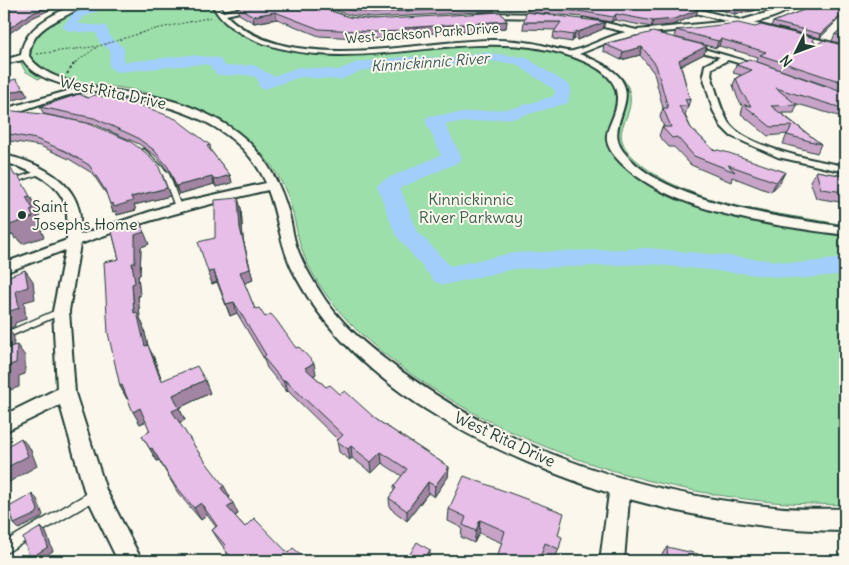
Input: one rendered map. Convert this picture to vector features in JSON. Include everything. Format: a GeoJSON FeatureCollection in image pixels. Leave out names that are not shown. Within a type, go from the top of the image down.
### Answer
{"type":"FeatureCollection","features":[{"type":"Feature","properties":{"kind":"street"},"geometry":{"type":"LineString","coordinates":[[4,62],[30,56],[30,40],[41,27],[58,15],[82,4]]}},
{"type":"Feature","properties":{"kind":"street","name":"West Jackson Park Drive"},"geometry":{"type":"LineString","coordinates":[[215,4],[228,22],[259,40],[277,46],[314,52],[355,54],[503,43],[529,45],[572,54],[603,68],[618,82],[623,97],[611,129],[612,139],[625,159],[654,182],[694,199],[716,205],[845,231]]}},
{"type":"Feature","properties":{"kind":"street"},"geometry":{"type":"LineString","coordinates":[[221,14],[227,10],[257,4]]}},
{"type":"Feature","properties":{"kind":"street"},"geometry":{"type":"LineString","coordinates":[[221,14],[272,4]]}},
{"type":"Feature","properties":{"kind":"street"},"geometry":{"type":"LineString","coordinates":[[666,4],[845,49]]}},
{"type":"Feature","properties":{"kind":"street"},"geometry":{"type":"LineString","coordinates":[[572,54],[603,41],[640,32],[764,17],[792,4]]}},
{"type":"Feature","properties":{"kind":"street"},"geometry":{"type":"LineString","coordinates":[[471,16],[511,12],[555,17]]}},
{"type":"Feature","properties":{"kind":"street"},"geometry":{"type":"LineString","coordinates":[[575,19],[640,32],[771,71]]}},
{"type":"Feature","properties":{"kind":"street","name":"West Rita Drive"},"geometry":{"type":"LineString","coordinates":[[30,56],[30,64],[47,77],[166,102],[218,125],[253,153],[274,185],[288,244],[303,277],[322,308],[360,349],[410,389],[470,426],[531,454],[620,488],[697,506],[776,518],[845,520]]}},
{"type":"Feature","properties":{"kind":"street"},"geometry":{"type":"LineString","coordinates":[[727,57],[708,67],[707,75],[726,126],[739,136],[783,156],[845,169]]}},
{"type":"Feature","properties":{"kind":"street"},"geometry":{"type":"LineString","coordinates":[[5,112],[83,86]]}},
{"type":"Feature","properties":{"kind":"street"},"geometry":{"type":"LineString","coordinates":[[4,158],[41,172],[63,190],[70,202],[74,217],[74,241],[61,311],[66,393],[96,493],[130,561]]}},
{"type":"Feature","properties":{"kind":"street"},"geometry":{"type":"LineString","coordinates":[[4,268],[74,241],[178,207],[274,185]]}},
{"type":"Feature","properties":{"kind":"street"},"geometry":{"type":"LineString","coordinates":[[4,424],[66,393]]}},
{"type":"Feature","properties":{"kind":"street"},"geometry":{"type":"LineString","coordinates":[[612,561],[620,488]]}},
{"type":"Feature","properties":{"kind":"lane"},"geometry":{"type":"LineString","coordinates":[[5,112],[25,114]]}},
{"type":"Feature","properties":{"kind":"lane"},"geometry":{"type":"LineString","coordinates":[[138,148],[166,174],[178,207]]}},
{"type":"Feature","properties":{"kind":"lane"},"geometry":{"type":"LineString","coordinates":[[4,184],[41,172]]}},
{"type":"Feature","properties":{"kind":"lane"},"geometry":{"type":"LineString","coordinates":[[4,336],[61,311]]}},
{"type":"Feature","properties":{"kind":"lane"},"geometry":{"type":"LineString","coordinates":[[4,548],[96,493]]}},
{"type":"Feature","properties":{"kind":"path"},"geometry":{"type":"LineString","coordinates":[[30,56],[99,46],[151,30],[221,14]]}},
{"type":"Feature","properties":{"kind":"path"},"geometry":{"type":"LineString","coordinates":[[83,86],[82,81],[69,76],[67,71],[99,46]]}},
{"type":"Feature","properties":{"kind":"green space","name":"Kinnickinnic River Parkway"},"geometry":{"type":"Polygon","coordinates":[[[77,4],[221,4],[223,9],[237,23],[276,42],[331,52],[387,51],[493,42],[531,43],[572,51],[603,64],[616,72],[625,82],[630,94],[630,104],[621,134],[622,141],[635,159],[656,175],[706,197],[734,205],[845,225],[845,505],[772,502],[718,495],[664,484],[611,470],[559,452],[509,430],[460,405],[414,376],[360,333],[329,298],[305,258],[290,201],[284,187],[272,166],[239,133],[198,109],[152,94],[75,82],[55,75],[48,75],[38,79],[25,71],[18,57],[27,37],[40,23],[77,4]]]}},
{"type":"Feature","properties":{"kind":"building"},"geometry":{"type":"Polygon","coordinates":[[[4,4],[53,4],[30,14],[8,29],[4,37],[4,4]]]}},
{"type":"Feature","properties":{"kind":"building"},"geometry":{"type":"Polygon","coordinates":[[[252,4],[319,5],[349,17],[373,20],[500,12],[507,21],[404,28],[403,31],[377,32],[319,29],[275,12],[253,16],[238,7],[252,4]]]}},
{"type":"Feature","properties":{"kind":"building"},"geometry":{"type":"Polygon","coordinates":[[[331,4],[493,4],[495,6],[373,13],[350,10],[331,4]]]}},
{"type":"Feature","properties":{"kind":"building"},"geometry":{"type":"Polygon","coordinates":[[[529,4],[675,4],[698,10],[674,19],[653,21],[616,14],[613,17],[528,6],[529,4]]]}},
{"type":"Feature","properties":{"kind":"building"},"geometry":{"type":"Polygon","coordinates":[[[720,4],[758,4],[736,9],[720,4]]]}},
{"type":"Feature","properties":{"kind":"building"},"geometry":{"type":"Polygon","coordinates":[[[814,4],[845,4],[845,12],[821,34],[773,22],[811,7],[814,4]]]}},
{"type":"Feature","properties":{"kind":"building"},"geometry":{"type":"Polygon","coordinates":[[[526,12],[605,22],[578,32],[576,31],[573,35],[554,32],[561,22],[524,22],[526,12]]]}},
{"type":"Feature","properties":{"kind":"building"},"geometry":{"type":"Polygon","coordinates":[[[738,23],[755,27],[761,25],[815,38],[813,40],[816,45],[824,40],[845,46],[845,83],[760,55],[766,52],[721,39],[718,41],[676,30],[738,23]]]}},
{"type":"Feature","properties":{"kind":"building"},"geometry":{"type":"Polygon","coordinates":[[[845,27],[845,37],[835,34],[845,27]]]}},
{"type":"Feature","properties":{"kind":"building"},"geometry":{"type":"Polygon","coordinates":[[[653,32],[707,46],[679,60],[690,100],[685,99],[688,106],[679,106],[691,128],[715,151],[729,153],[785,172],[776,182],[728,165],[735,172],[694,156],[677,137],[672,138],[662,127],[671,127],[663,108],[668,108],[656,65],[642,47],[623,52],[604,44],[653,32]]]}},
{"type":"Feature","properties":{"kind":"building"},"geometry":{"type":"Polygon","coordinates":[[[749,59],[845,93],[845,109],[776,88],[797,105],[771,106],[821,144],[787,135],[792,126],[771,127],[744,105],[751,106],[741,91],[736,78],[752,70],[736,65],[749,59]]]}},
{"type":"Feature","properties":{"kind":"building"},"geometry":{"type":"Polygon","coordinates":[[[4,74],[9,81],[16,79],[24,89],[4,94],[4,74]]]}},
{"type":"Feature","properties":{"kind":"building"},"geometry":{"type":"Polygon","coordinates":[[[79,94],[88,98],[94,95],[124,100],[176,119],[210,145],[207,146],[230,175],[214,180],[212,177],[176,186],[168,167],[154,150],[136,137],[94,118],[40,107],[79,94]]]}},
{"type":"Feature","properties":{"kind":"building"},"geometry":{"type":"Polygon","coordinates":[[[4,110],[42,114],[87,123],[128,140],[145,152],[159,167],[167,188],[131,197],[133,201],[114,207],[113,203],[110,204],[105,190],[89,165],[65,151],[36,139],[4,133],[4,110]]]}},
{"type":"Feature","properties":{"kind":"building"},"geometry":{"type":"Polygon","coordinates":[[[10,167],[15,176],[18,175],[30,196],[26,197],[33,209],[30,210],[33,217],[10,225],[7,218],[4,219],[4,169],[10,167]]]}},
{"type":"Feature","properties":{"kind":"building"},"geometry":{"type":"Polygon","coordinates":[[[816,171],[845,176],[845,192],[821,189],[816,171]]]}},
{"type":"Feature","properties":{"kind":"building"},"geometry":{"type":"Polygon","coordinates":[[[238,198],[240,228],[250,269],[240,272],[255,309],[259,308],[265,317],[271,314],[296,348],[299,347],[314,363],[305,368],[326,387],[330,385],[340,394],[345,391],[377,420],[449,467],[435,486],[428,482],[407,511],[389,498],[396,488],[394,486],[407,469],[381,452],[371,462],[351,446],[348,449],[337,441],[343,435],[285,380],[283,381],[263,357],[266,355],[234,302],[226,304],[214,271],[208,272],[198,242],[215,238],[215,200],[238,198]]]}},
{"type":"Feature","properties":{"kind":"building"},"geometry":{"type":"Polygon","coordinates":[[[140,222],[144,232],[135,235],[135,263],[132,263],[135,283],[132,284],[134,313],[137,312],[145,346],[148,345],[161,381],[197,366],[205,380],[173,395],[179,408],[172,411],[199,453],[224,486],[221,488],[233,503],[227,507],[245,527],[254,518],[288,553],[293,548],[309,561],[235,561],[224,549],[225,545],[212,530],[217,526],[201,503],[194,508],[172,481],[152,448],[150,449],[142,436],[150,431],[140,408],[133,412],[122,385],[120,386],[108,333],[104,262],[119,259],[111,228],[140,222]]]}},
{"type":"Feature","properties":{"kind":"building"},"geometry":{"type":"Polygon","coordinates":[[[25,270],[28,287],[16,291],[19,308],[7,312],[7,315],[4,316],[4,278],[25,270]]]}},
{"type":"Feature","properties":{"kind":"building"},"geometry":{"type":"Polygon","coordinates":[[[6,325],[5,348],[17,345],[16,363],[10,365],[10,376],[4,378],[4,326],[6,325]]]}},
{"type":"Feature","properties":{"kind":"building"},"geometry":{"type":"Polygon","coordinates":[[[21,438],[28,456],[4,469],[4,448],[21,438]]]}},
{"type":"Feature","properties":{"kind":"building"},"geometry":{"type":"Polygon","coordinates":[[[464,476],[564,513],[558,535],[562,537],[559,549],[545,543],[539,561],[505,561],[497,558],[505,531],[480,520],[476,531],[463,525],[466,517],[449,509],[464,476]]]}},
{"type":"Feature","properties":{"kind":"building"},"geometry":{"type":"Polygon","coordinates":[[[32,494],[38,510],[36,514],[14,524],[9,507],[32,494]]]}},
{"type":"Feature","properties":{"kind":"building"},"geometry":{"type":"Polygon","coordinates":[[[41,527],[48,547],[30,558],[23,538],[41,527]]]}},
{"type":"Feature","properties":{"kind":"building"},"geometry":{"type":"Polygon","coordinates":[[[417,542],[430,550],[423,561],[410,554],[417,542]]]}},
{"type":"Feature","properties":{"kind":"building"},"geometry":{"type":"Polygon","coordinates":[[[667,547],[698,554],[699,558],[716,561],[668,561],[667,547]]]}},
{"type":"Feature","properties":{"kind":"waterway","name":"Kinnickinnic River"},"geometry":{"type":"LineString","coordinates":[[106,4],[78,15],[69,27],[101,29],[105,40],[117,48],[117,67],[202,59],[214,61],[221,71],[254,70],[265,76],[265,84],[299,72],[340,75],[358,67],[404,61],[456,62],[481,56],[520,60],[563,88],[562,99],[515,113],[434,120],[452,158],[388,185],[407,234],[444,276],[513,261],[649,256],[797,271],[845,266]]}},
{"type":"Feature","properties":{"kind":"place","name":"Saint Josephs Home"},"geometry":{"type":"Point","coordinates":[22,215]}}]}
